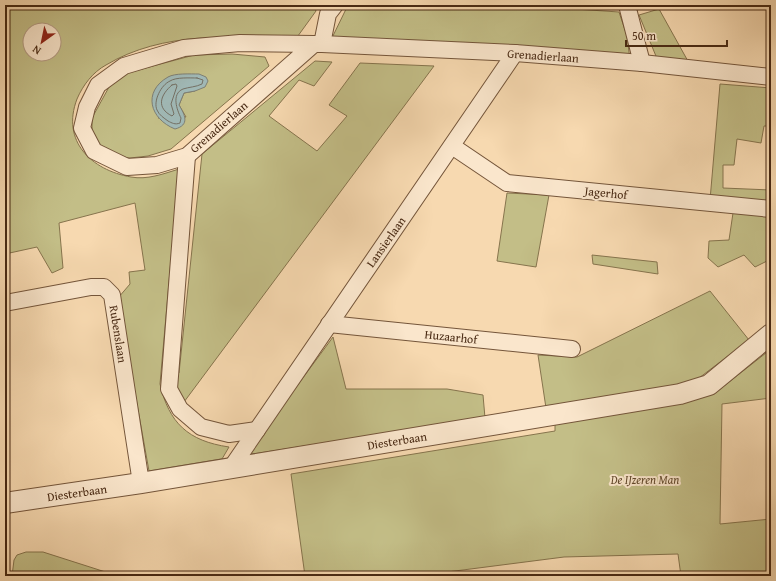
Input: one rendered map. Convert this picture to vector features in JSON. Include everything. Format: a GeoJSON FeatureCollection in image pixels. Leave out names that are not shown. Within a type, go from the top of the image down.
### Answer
{"type":"FeatureCollection","features":[{"type":"Feature","properties":{"kind":"street"},"geometry":{"type":"LineString","coordinates":[[318,44],[328,14],[335,5]]}},
{"type":"Feature","properties":{"kind":"street"},"geometry":{"type":"LineString","coordinates":[[627,5],[642,63]]}},
{"type":"Feature","properties":{"kind":"street","name":"Grenadierlaan"},"geometry":{"type":"LineString","coordinates":[[318,44],[187,156],[157,165],[127,167],[94,151],[82,128],[87,107],[98,85],[124,66],[184,48],[240,43],[318,44],[515,53],[642,63],[771,77]]}},
{"type":"Feature","properties":{"kind":"street","name":"Lansierlaan"},"geometry":{"type":"LineString","coordinates":[[230,468],[515,53]]}},
{"type":"Feature","properties":{"kind":"street","name":"Jagerhof"},"geometry":{"type":"LineString","coordinates":[[452,146],[507,183],[771,209]]}},
{"type":"Feature","properties":{"kind":"street"},"geometry":{"type":"LineString","coordinates":[[187,156],[169,389],[180,409],[201,427],[229,434],[257,430]]}},
{"type":"Feature","properties":{"kind":"street","name":"Rubenslaan"},"geometry":{"type":"LineString","coordinates":[[5,303],[91,287],[104,287],[112,295],[141,483]]}},
{"type":"Feature","properties":{"kind":"street","name":"Huzaarhof"},"geometry":{"type":"LineString","coordinates":[[329,324],[572,349]]}},
{"type":"Feature","properties":{"kind":"street","name":"Diesterbaan"},"geometry":{"type":"LineString","coordinates":[[5,503],[141,483],[680,394],[709,385],[770,336]]}},
{"type":"Feature","properties":{"kind":"green space"},"geometry":{"type":"Polygon","coordinates":[[[5,5],[314,5],[316,11],[295,40],[247,37],[198,38],[151,46],[128,54],[101,68],[93,75],[79,94],[73,114],[73,128],[83,151],[103,168],[137,178],[155,176],[179,169],[160,384],[169,409],[182,428],[202,440],[229,447],[222,459],[149,471],[118,298],[130,284],[129,272],[145,270],[135,203],[59,223],[63,268],[52,273],[37,247],[5,254],[5,5]]]}},
{"type":"Feature","properties":{"kind":"green space"},"geometry":{"type":"Polygon","coordinates":[[[348,5],[516,5],[619,12],[627,36],[630,60],[330,42],[348,5]]]}},
{"type":"Feature","properties":{"kind":"green space"},"geometry":{"type":"Polygon","coordinates":[[[659,9],[689,63],[658,61],[639,15],[659,9]]]}},
{"type":"Feature","properties":{"kind":"green space"},"geometry":{"type":"Polygon","coordinates":[[[232,54],[265,57],[269,66],[171,149],[148,156],[130,158],[116,156],[101,147],[92,132],[92,118],[109,87],[127,73],[194,55],[232,54]],[[199,74],[158,118],[186,117],[179,105],[184,93],[195,91],[199,74]]]}},
{"type":"Feature","properties":{"kind":"green space"},"geometry":{"type":"Polygon","coordinates":[[[315,61],[332,62],[314,86],[299,80],[269,116],[317,151],[347,116],[329,105],[360,63],[434,66],[184,402],[176,388],[175,377],[179,373],[202,154],[315,61]]]}},
{"type":"Feature","properties":{"kind":"green space"},"geometry":{"type":"Polygon","coordinates":[[[720,84],[771,88],[771,126],[764,126],[761,143],[737,139],[734,165],[723,165],[723,188],[771,190],[771,202],[710,200],[720,84]]]}},
{"type":"Feature","properties":{"kind":"green space"},"geometry":{"type":"Polygon","coordinates":[[[507,193],[549,195],[536,267],[497,261],[507,193]]]}},
{"type":"Feature","properties":{"kind":"green space"},"geometry":{"type":"Polygon","coordinates":[[[733,213],[771,216],[771,259],[755,267],[744,255],[718,267],[708,258],[709,241],[729,240],[733,213]]]}},
{"type":"Feature","properties":{"kind":"green space"},"geometry":{"type":"Polygon","coordinates":[[[592,255],[657,262],[658,274],[593,264],[592,255]]]}},
{"type":"Feature","properties":{"kind":"green space"},"geometry":{"type":"Polygon","coordinates":[[[710,291],[749,340],[699,378],[688,383],[546,408],[538,355],[577,357],[710,291]]]}},
{"type":"Feature","properties":{"kind":"green space"},"geometry":{"type":"Polygon","coordinates":[[[333,337],[346,389],[447,389],[483,395],[485,418],[246,455],[333,337]]]}},
{"type":"Feature","properties":{"kind":"green space","name":"De IJzeren Man"},"geometry":{"type":"Polygon","coordinates":[[[771,349],[771,398],[722,404],[720,524],[771,519],[771,576],[681,576],[678,554],[564,557],[416,576],[305,576],[291,474],[555,431],[555,417],[715,393],[771,349]]]}},
{"type":"Feature","properties":{"kind":"green space"},"geometry":{"type":"Polygon","coordinates":[[[26,552],[43,552],[118,576],[12,576],[14,560],[17,555],[26,552]]]}},
{"type":"Feature","properties":{"kind":"water"},"geometry":{"type":"Polygon","coordinates":[[[183,74],[199,74],[206,77],[208,81],[205,87],[184,93],[179,105],[185,119],[183,125],[175,129],[166,125],[155,112],[152,105],[152,97],[155,90],[160,83],[168,77],[183,74]]]}}]}
